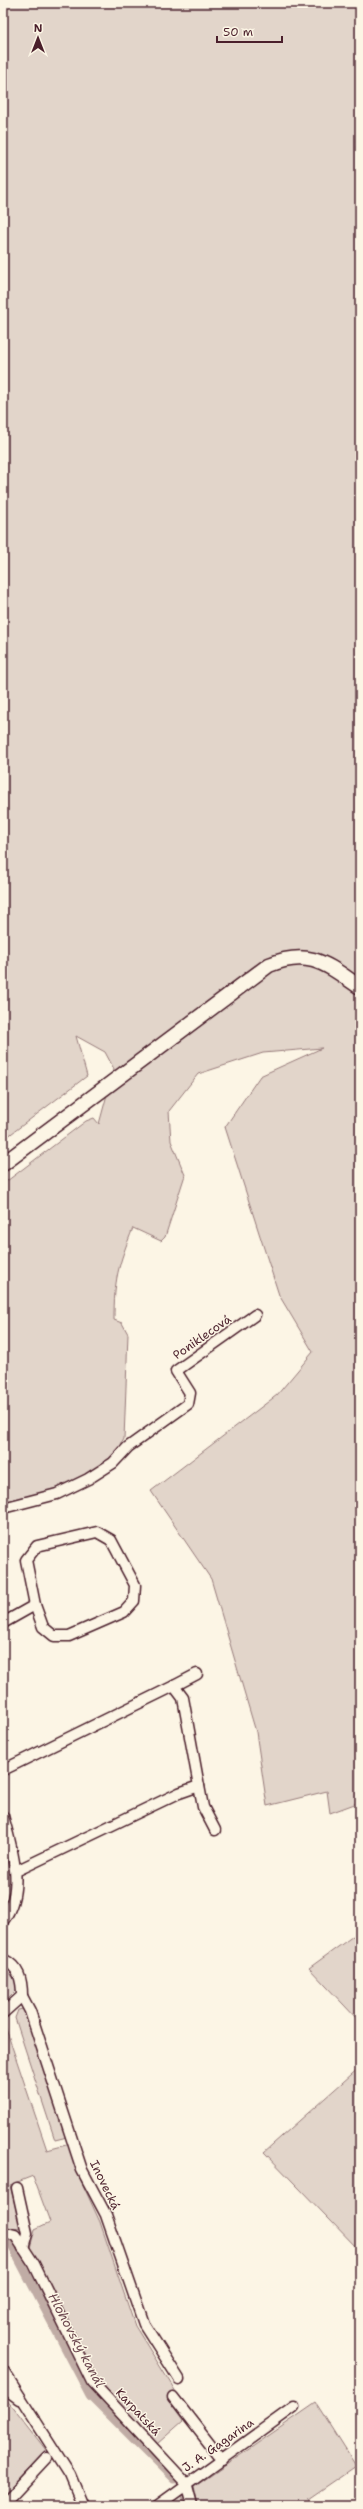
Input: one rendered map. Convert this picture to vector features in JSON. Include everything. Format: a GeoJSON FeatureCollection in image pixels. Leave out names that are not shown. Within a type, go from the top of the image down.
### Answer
{"type":"FeatureCollection","features":[{"type":"Feature","properties":{"kind":"main road"},"geometry":{"type":"LineString","coordinates":[[3,1164],[269,965],[287,959],[314,959],[360,987]]}},
{"type":"Feature","properties":{"kind":"street","name":"Poniklecová"},"geometry":{"type":"LineString","coordinates":[[3,1508],[57,1494],[88,1479],[113,1463],[128,1447],[188,1404],[190,1392],[176,1371],[255,1315]]}},
{"type":"Feature","properties":{"kind":"street"},"geometry":{"type":"LineString","coordinates":[[97,1532],[111,1540],[135,1585],[134,1601],[124,1612],[69,1636],[54,1636],[43,1627],[35,1605],[26,1560],[37,1546],[97,1532]]}},
{"type":"Feature","properties":{"kind":"street"},"geometry":{"type":"LineString","coordinates":[[3,1622],[35,1605]]}},
{"type":"Feature","properties":{"kind":"street"},"geometry":{"type":"LineString","coordinates":[[3,1770],[197,1674]]}},
{"type":"Feature","properties":{"kind":"street"},"geometry":{"type":"LineString","coordinates":[[174,1686],[183,1698],[203,1807],[215,1830]]}},
{"type":"Feature","properties":{"kind":"street"},"geometry":{"type":"LineString","coordinates":[[16,1872],[179,1793],[198,1786]]}},
{"type":"Feature","properties":{"kind":"street"},"geometry":{"type":"LineString","coordinates":[[3,1816],[16,1872],[12,1904],[3,1921]]}},
{"type":"Feature","properties":{"kind":"street"},"geometry":{"type":"LineString","coordinates":[[3,1959],[15,1966],[22,1980],[22,1996],[6,2010]]}},
{"type":"Feature","properties":{"kind":"street","name":"Inovecká"},"geometry":{"type":"LineString","coordinates":[[22,1996],[30,2011],[82,2170],[106,2215],[144,2324],[179,2380]]}},
{"type":"Feature","properties":{"kind":"street"},"geometry":{"type":"LineString","coordinates":[[17,2188],[27,2233],[23,2248]]}},
{"type":"Feature","properties":{"kind":"street","name":"Karpatská"},"geometry":{"type":"LineString","coordinates":[[3,2232],[15,2235],[34,2264],[92,2382],[186,2483]]}},
{"type":"Feature","properties":{"kind":"street"},"geometry":{"type":"LineString","coordinates":[[3,2370],[70,2475],[83,2506]]}},
{"type":"Feature","properties":{"kind":"street"},"geometry":{"type":"LineString","coordinates":[[3,2387],[25,2404]]}},
{"type":"Feature","properties":{"kind":"street"},"geometry":{"type":"LineString","coordinates":[[173,2397],[222,2460]]}},
{"type":"Feature","properties":{"kind":"street","name":"J. A. Gagarina"},"geometry":{"type":"LineString","coordinates":[[157,2506],[186,2483],[222,2460],[294,2407]]}},
{"type":"Feature","properties":{"kind":"street"},"geometry":{"type":"LineString","coordinates":[[3,2505],[47,2458]]}},
{"type":"Feature","properties":{"kind":"street"},"geometry":{"type":"LineString","coordinates":[[186,2483],[192,2506]]}},
{"type":"Feature","properties":{"kind":"shaded area"},"geometry":{"type":"Polygon","coordinates":[[[3,3],[360,3],[360,1802],[330,1813],[327,1791],[267,1806],[256,1732],[211,1579],[151,1491],[277,1395],[313,1352],[279,1295],[225,1127],[260,1076],[322,1048],[263,1053],[198,1074],[169,1111],[171,1141],[185,1175],[165,1237],[161,1241],[133,1228],[120,1263],[116,1283],[114,1320],[122,1323],[128,1334],[124,1439],[115,1453],[88,1475],[54,1491],[3,1504],[3,1184],[86,1121],[94,1118],[99,1124],[114,1069],[105,1052],[76,1036],[87,1076],[3,1140],[3,3]]]}},
{"type":"Feature","properties":{"kind":"shaded area"},"geometry":{"type":"Polygon","coordinates":[[[360,1931],[360,2022],[309,1968],[360,1931]]]}},
{"type":"Feature","properties":{"kind":"shaded area"},"geometry":{"type":"Polygon","coordinates":[[[3,1968],[15,1979],[18,1988],[3,2003],[3,1968]]]}},
{"type":"Feature","properties":{"kind":"shaded area"},"geometry":{"type":"Polygon","coordinates":[[[23,2009],[26,2012],[67,2137],[55,2140],[15,2018],[18,2010],[23,2009]]]}},
{"type":"Feature","properties":{"kind":"shaded area"},"geometry":{"type":"Polygon","coordinates":[[[3,2020],[47,2150],[70,2144],[78,2174],[100,2222],[135,2326],[176,2392],[168,2400],[183,2421],[157,2444],[98,2380],[39,2262],[30,2248],[35,2229],[50,2222],[33,2176],[10,2185],[21,2229],[3,2227],[3,2020]]]}},
{"type":"Feature","properties":{"kind":"shaded area"},"geometry":{"type":"Polygon","coordinates":[[[360,2067],[360,2251],[264,2152],[360,2067]]]}},
{"type":"Feature","properties":{"kind":"shaded area"},"geometry":{"type":"Polygon","coordinates":[[[3,2395],[46,2450],[3,2496],[3,2395]]]}},
{"type":"Feature","properties":{"kind":"shaded area"},"geometry":{"type":"Polygon","coordinates":[[[316,2403],[356,2466],[308,2499],[312,2506],[198,2506],[194,2487],[316,2403]]]}},
{"type":"Feature","properties":{"kind":"shaded area"},"geometry":{"type":"Polygon","coordinates":[[[181,2494],[184,2506],[166,2506],[181,2494]]]}},
{"type":"Feature","properties":{"kind":"waterway","name":"Hlohovský kanál"},"geometry":{"type":"LineString","coordinates":[[3,2240],[11,2244],[90,2395],[174,2479]]}}]}
